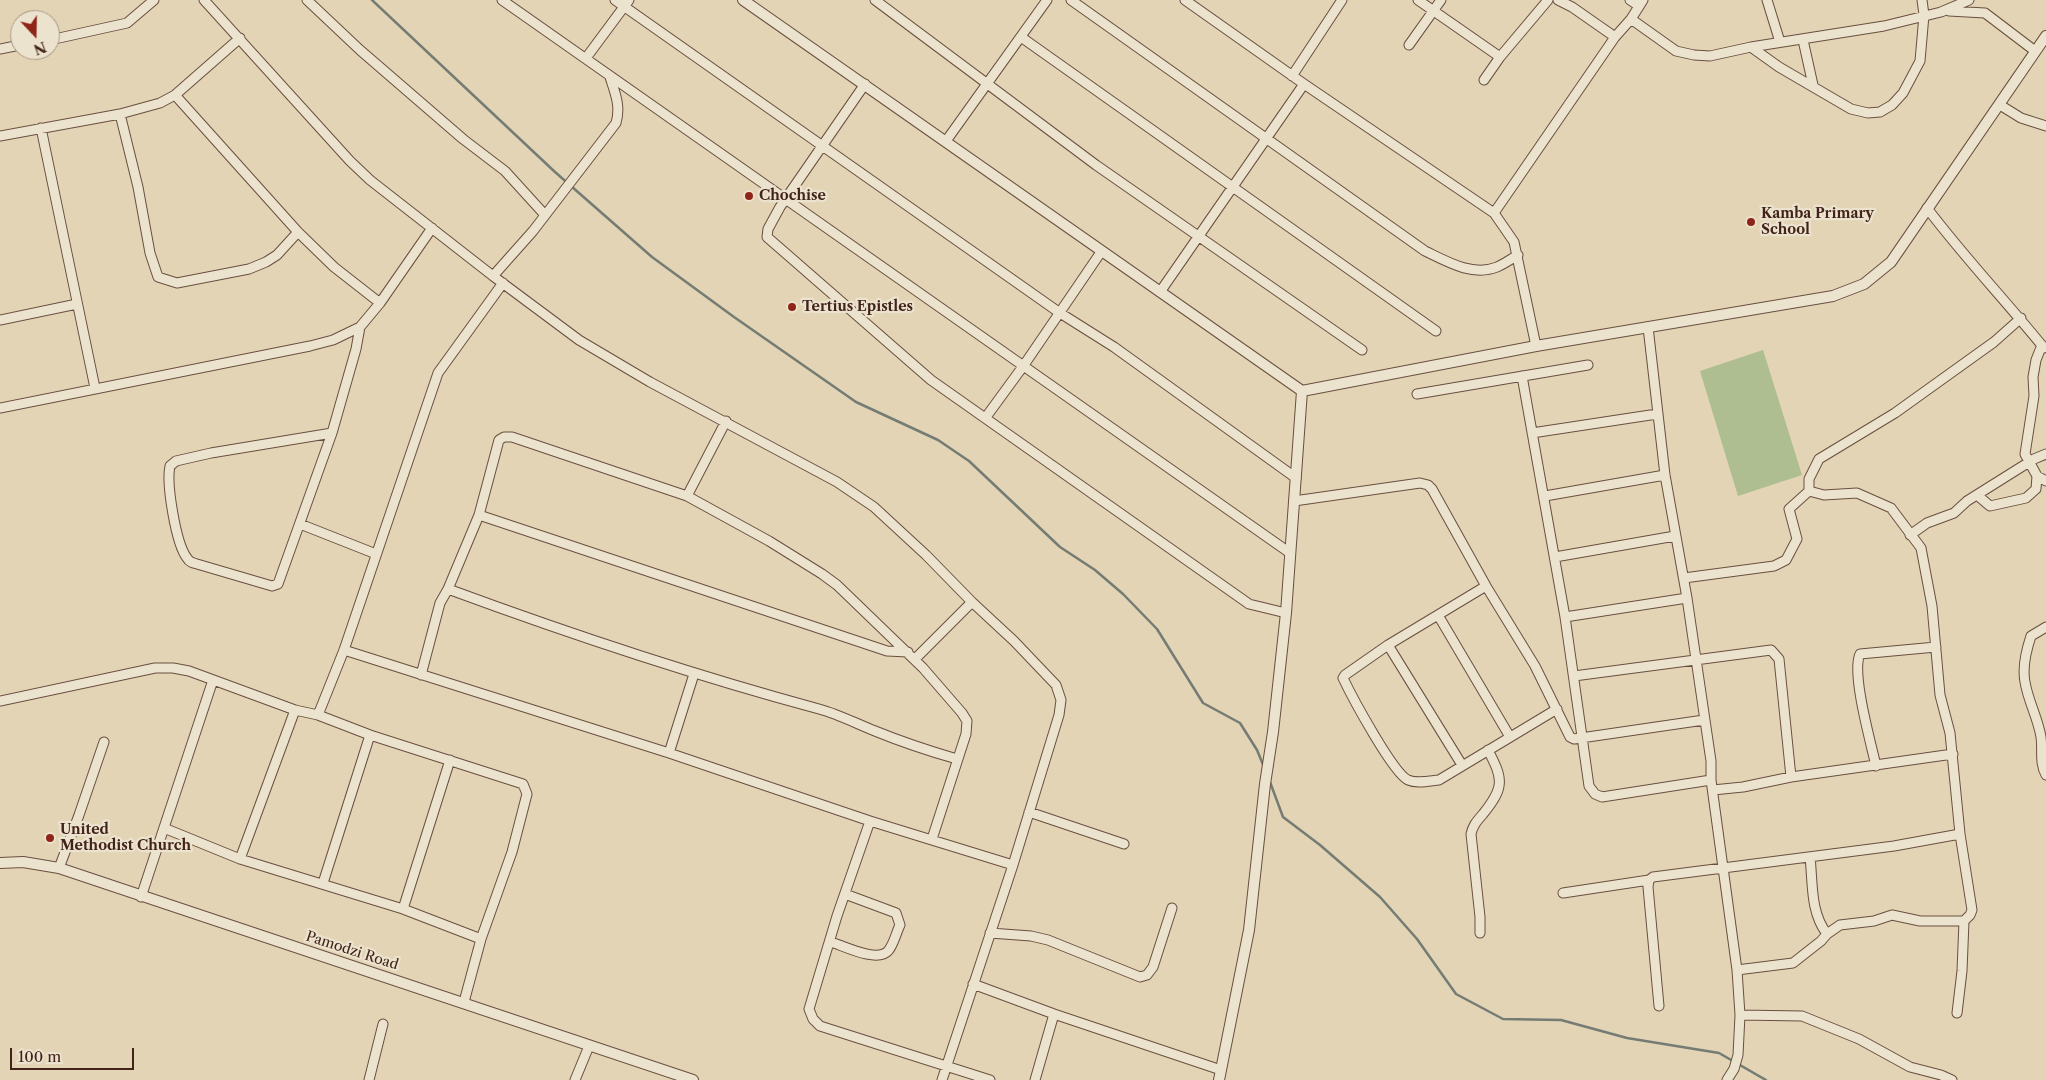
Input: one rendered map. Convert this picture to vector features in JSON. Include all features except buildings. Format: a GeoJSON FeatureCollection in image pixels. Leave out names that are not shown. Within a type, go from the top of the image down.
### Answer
{"type":"FeatureCollection","features":[{"type":"Feature","properties":{"kind":"street"},"geometry":{"type":"LineString","coordinates":[[60,38],[127,23],[154,0]]}},
{"type":"Feature","properties":{"kind":"street"},"geometry":{"type":"LineString","coordinates":[[307,0],[360,50],[463,139],[505,172],[545,215]]}},
{"type":"Feature","properties":{"kind":"street"},"geometry":{"type":"LineString","coordinates":[[502,0],[1290,553]]}},
{"type":"Feature","properties":{"kind":"street"},"geometry":{"type":"LineString","coordinates":[[615,0],[627,4],[822,145],[1060,313],[1114,347],[1296,478]]}},
{"type":"Feature","properties":{"kind":"street"},"geometry":{"type":"LineString","coordinates":[[743,0],[1302,391],[1536,346],[1833,296],[1864,284],[1891,262],[2046,36]]}},
{"type":"Feature","properties":{"kind":"street"},"geometry":{"type":"LineString","coordinates":[[875,0],[1096,165],[1362,350]]}},
{"type":"Feature","properties":{"kind":"street"},"geometry":{"type":"LineString","coordinates":[[946,141],[1047,0]]}},
{"type":"Feature","properties":{"kind":"street"},"geometry":{"type":"LineString","coordinates":[[1071,0],[1425,251],[1457,266],[1477,270],[1495,268],[1518,255]]}},
{"type":"Feature","properties":{"kind":"street"},"geometry":{"type":"LineString","coordinates":[[1185,0],[1292,76],[1494,213],[1514,242],[1536,346]]}},
{"type":"Feature","properties":{"kind":"street"},"geometry":{"type":"LineString","coordinates":[[1292,76],[1342,0]]}},
{"type":"Feature","properties":{"kind":"street"},"geometry":{"type":"LineString","coordinates":[[1418,0],[1500,57]]}},
{"type":"Feature","properties":{"kind":"street"},"geometry":{"type":"LineString","coordinates":[[1409,45],[1441,0]]}},
{"type":"Feature","properties":{"kind":"street"},"geometry":{"type":"LineString","coordinates":[[1484,80],[1500,57],[1548,0]]}},
{"type":"Feature","properties":{"kind":"street"},"geometry":{"type":"LineString","coordinates":[[1558,0],[1572,7],[1615,37]]}},
{"type":"Feature","properties":{"kind":"street"},"geometry":{"type":"LineString","coordinates":[[1494,213],[1615,37],[1631,19],[1641,3],[1630,0]]}},
{"type":"Feature","properties":{"kind":"street"},"geometry":{"type":"LineString","coordinates":[[1767,0],[1780,42]]}},
{"type":"Feature","properties":{"kind":"street"},"geometry":{"type":"LineString","coordinates":[[1750,47],[1851,109],[1868,113],[1880,112],[1892,105],[1903,93],[1920,61],[1924,15],[1922,0]]}},
{"type":"Feature","properties":{"kind":"street"},"geometry":{"type":"LineString","coordinates":[[1941,12],[1969,0]]}},
{"type":"Feature","properties":{"kind":"street"},"geometry":{"type":"LineString","coordinates":[[209,2],[350,161],[370,180],[579,340],[650,382],[837,482],[874,507],[1014,641],[1056,685],[1061,700],[1059,715],[1013,865],[942,1080]]}},
{"type":"Feature","properties":{"kind":"street"},"geometry":{"type":"LineString","coordinates":[[586,58],[627,4]]}},
{"type":"Feature","properties":{"kind":"street"},"geometry":{"type":"LineString","coordinates":[[1631,19],[1676,51],[1694,56],[1710,56],[1750,47],[1884,26],[1951,10],[1985,13],[2035,50]]}},
{"type":"Feature","properties":{"kind":"street"},"geometry":{"type":"LineString","coordinates":[[1021,37],[1436,331]]}},
{"type":"Feature","properties":{"kind":"street"},"geometry":{"type":"LineString","coordinates":[[0,136],[120,114],[160,103],[175,94],[240,38]]}},
{"type":"Feature","properties":{"kind":"street"},"geometry":{"type":"LineString","coordinates":[[1803,40],[1813,86]]}},
{"type":"Feature","properties":{"kind":"street"},"geometry":{"type":"LineString","coordinates":[[493,276],[521,246],[616,123],[618,100],[610,77]]}},
{"type":"Feature","properties":{"kind":"street"},"geometry":{"type":"LineString","coordinates":[[865,84],[786,200],[768,229],[767,237],[932,380],[1249,604],[1286,613]]}},
{"type":"Feature","properties":{"kind":"street"},"geometry":{"type":"LineString","coordinates":[[1160,292],[1304,84]]}},
{"type":"Feature","properties":{"kind":"street"},"geometry":{"type":"LineString","coordinates":[[175,94],[298,232],[334,267],[380,303]]}},
{"type":"Feature","properties":{"kind":"street"},"geometry":{"type":"LineString","coordinates":[[2000,105],[2021,118],[2046,126]]}},
{"type":"Feature","properties":{"kind":"street"},"geometry":{"type":"LineString","coordinates":[[120,114],[138,187],[150,253],[158,277],[177,283],[249,269],[277,255],[298,232]]}},
{"type":"Feature","properties":{"kind":"street"},"geometry":{"type":"LineString","coordinates":[[40,128],[95,388]]}},
{"type":"Feature","properties":{"kind":"street"},"geometry":{"type":"LineString","coordinates":[[1927,208],[1959,250],[2021,318],[2044,348],[2036,360],[2033,377],[2034,396],[2025,454],[2037,476],[2046,481]]}},
{"type":"Feature","properties":{"kind":"street"},"geometry":{"type":"LineString","coordinates":[[0,408],[333,340],[360,327],[380,303],[432,228]]}},
{"type":"Feature","properties":{"kind":"street"},"geometry":{"type":"LineString","coordinates":[[986,417],[1101,252]]}},
{"type":"Feature","properties":{"kind":"street"},"geometry":{"type":"LineString","coordinates":[[318,716],[344,650],[438,373],[503,283]]}},
{"type":"Feature","properties":{"kind":"street"},"geometry":{"type":"LineString","coordinates":[[0,320],[77,304]]}},
{"type":"Feature","properties":{"kind":"street"},"geometry":{"type":"LineString","coordinates":[[1684,578],[1727,571],[1758,569],[1774,566],[1786,560],[1797,539],[1789,510],[1809,491],[1809,479],[1819,459],[1895,413],[1994,342],[2021,318]]}},
{"type":"Feature","properties":{"kind":"street"},"geometry":{"type":"LineString","coordinates":[[332,433],[211,453],[176,461],[170,466],[168,475],[174,522],[189,561],[272,586],[278,584],[332,433],[356,349],[360,327]]}},
{"type":"Feature","properties":{"kind":"street"},"geometry":{"type":"LineString","coordinates":[[1648,327],[1657,414],[1697,659],[1711,760],[1711,780],[1737,970],[1740,1015],[1738,1055],[1734,1069],[1727,1080]]}},
{"type":"Feature","properties":{"kind":"street"},"geometry":{"type":"LineString","coordinates":[[1417,394],[1588,365]]}},
{"type":"Feature","properties":{"kind":"street"},"geometry":{"type":"LineString","coordinates":[[1522,376],[1545,496],[1565,617],[1589,786],[1595,794],[1602,797],[1711,780]]}},
{"type":"Feature","properties":{"kind":"street"},"geometry":{"type":"LineString","coordinates":[[973,984],[1220,1075],[1249,930],[1286,613],[1302,391]]}},
{"type":"Feature","properties":{"kind":"street"},"geometry":{"type":"LineString","coordinates":[[1532,433],[1657,414]]}},
{"type":"Feature","properties":{"kind":"street"},"geometry":{"type":"LineString","coordinates":[[687,496],[726,422]]}},
{"type":"Feature","properties":{"kind":"street"},"geometry":{"type":"LineString","coordinates":[[421,675],[440,602],[448,589],[479,515],[499,440],[504,437],[512,437],[687,496],[769,541],[837,585],[911,656],[967,721],[966,734],[932,839]]}},
{"type":"Feature","properties":{"kind":"street"},"geometry":{"type":"LineString","coordinates":[[1910,535],[1927,523],[1954,513],[1967,501],[2046,454]]}},
{"type":"Feature","properties":{"kind":"street"},"geometry":{"type":"LineString","coordinates":[[1545,496],[1666,475]]}},
{"type":"Feature","properties":{"kind":"street"},"geometry":{"type":"LineString","coordinates":[[1977,495],[1990,506],[2026,498],[2036,489],[2037,476]]}},
{"type":"Feature","properties":{"kind":"street"},"geometry":{"type":"LineString","coordinates":[[1294,501],[1400,484],[1428,484],[1486,586],[1535,666],[1570,738],[1574,739],[1704,720]]}},
{"type":"Feature","properties":{"kind":"street"},"geometry":{"type":"LineString","coordinates":[[1809,491],[1824,495],[1857,493],[1870,497],[1891,508],[1921,548],[1936,647],[1940,695],[1950,733],[1953,754],[1960,834],[1972,910],[1964,921],[1962,971],[1957,1014]]}},
{"type":"Feature","properties":{"kind":"street"},"geometry":{"type":"LineString","coordinates":[[479,515],[887,652],[911,656]]}},
{"type":"Feature","properties":{"kind":"street"},"geometry":{"type":"LineString","coordinates":[[300,524],[376,554]]}},
{"type":"Feature","properties":{"kind":"street"},"geometry":{"type":"LineString","coordinates":[[1555,556],[1676,536]]}},
{"type":"Feature","properties":{"kind":"street"},"geometry":{"type":"LineString","coordinates":[[1486,586],[1388,645],[1350,671],[1343,678],[1398,772],[1408,781],[1439,780],[1510,736],[1557,710]]}},
{"type":"Feature","properties":{"kind":"street"},"geometry":{"type":"LineString","coordinates":[[448,589],[566,632],[694,674],[820,709],[912,746],[958,759]]}},
{"type":"Feature","properties":{"kind":"street"},"geometry":{"type":"LineString","coordinates":[[1565,617],[1687,598]]}},
{"type":"Feature","properties":{"kind":"street"},"geometry":{"type":"LineString","coordinates":[[911,656],[972,602]]}},
{"type":"Feature","properties":{"kind":"street"},"geometry":{"type":"LineString","coordinates":[[1438,615],[1510,736]]}},
{"type":"Feature","properties":{"kind":"street"},"geometry":{"type":"LineString","coordinates":[[2046,628],[2031,636],[2024,662],[2025,682],[2038,724],[2041,739],[2041,760],[2046,775]]}},
{"type":"Feature","properties":{"kind":"street"},"geometry":{"type":"LineString","coordinates":[[1388,645],[1462,765]]}},
{"type":"Feature","properties":{"kind":"street"},"geometry":{"type":"LineString","coordinates":[[1876,766],[1859,688],[1857,660],[1860,654],[1936,647]]}},
{"type":"Feature","properties":{"kind":"street"},"geometry":{"type":"LineString","coordinates":[[344,650],[669,753],[870,821],[1013,865]]}},
{"type":"Feature","properties":{"kind":"street"},"geometry":{"type":"LineString","coordinates":[[1574,676],[1771,650],[1779,659],[1791,777]]}},
{"type":"Feature","properties":{"kind":"street"},"geometry":{"type":"LineString","coordinates":[[0,701],[155,668],[173,668],[213,680],[370,735],[523,784],[527,794],[512,852],[481,939],[464,1002]]}},
{"type":"Feature","properties":{"kind":"street"},"geometry":{"type":"LineString","coordinates":[[669,753],[694,674]]}},
{"type":"Feature","properties":{"kind":"street"},"geometry":{"type":"LineString","coordinates":[[141,896],[213,680]]}},
{"type":"Feature","properties":{"kind":"street"},"geometry":{"type":"LineString","coordinates":[[240,859],[295,710]]}},
{"type":"Feature","properties":{"kind":"street"},"geometry":{"type":"LineString","coordinates":[[323,883],[370,735]]}},
{"type":"Feature","properties":{"kind":"street"},"geometry":{"type":"LineString","coordinates":[[59,868],[104,742]]}},
{"type":"Feature","properties":{"kind":"street"},"geometry":{"type":"LineString","coordinates":[[1480,933],[1471,834],[1473,826],[1492,804],[1500,788],[1501,779],[1488,750]]}},
{"type":"Feature","properties":{"kind":"street"},"geometry":{"type":"LineString","coordinates":[[1713,790],[1953,754]]}},
{"type":"Feature","properties":{"kind":"street"},"geometry":{"type":"LineString","coordinates":[[403,908],[450,760]]}},
{"type":"Feature","properties":{"kind":"street"},"geometry":{"type":"LineString","coordinates":[[1029,812],[1124,844]]}},
{"type":"Feature","properties":{"kind":"street"},"geometry":{"type":"LineString","coordinates":[[870,821],[809,1009],[812,1019],[820,1026],[990,1080]]}},
{"type":"Feature","properties":{"kind":"street"},"geometry":{"type":"LineString","coordinates":[[164,828],[240,859],[403,908],[481,939]]}},
{"type":"Feature","properties":{"kind":"street"},"geometry":{"type":"LineString","coordinates":[[1563,893],[1649,880],[1653,877],[1894,846],[1960,834]]}},
{"type":"Feature","properties":{"kind":"street"},"geometry":{"type":"LineString","coordinates":[[1810,857],[1816,909],[1821,926],[1826,934]]}},
{"type":"Feature","properties":{"kind":"street","name":"Pamodzi Road"},"geometry":{"type":"LineString","coordinates":[[0,863],[23,862],[59,868],[693,1080]]}},
{"type":"Feature","properties":{"kind":"street"},"geometry":{"type":"LineString","coordinates":[[1649,880],[1659,1006]]}},
{"type":"Feature","properties":{"kind":"street"},"geometry":{"type":"LineString","coordinates":[[831,942],[871,955],[881,955],[890,948],[900,925],[896,913],[845,894]]}},
{"type":"Feature","properties":{"kind":"street"},"geometry":{"type":"LineString","coordinates":[[990,933],[1031,936],[1048,940],[1140,978],[1147,975],[1153,967],[1172,908]]}},
{"type":"Feature","properties":{"kind":"street"},"geometry":{"type":"LineString","coordinates":[[1737,970],[1793,963],[1821,941],[1826,934],[1840,925],[1874,921],[1892,915],[1920,921],[1964,921]]}},
{"type":"Feature","properties":{"kind":"street"},"geometry":{"type":"LineString","coordinates":[[1035,1080],[1054,1014]]}},
{"type":"Feature","properties":{"kind":"street"},"geometry":{"type":"LineString","coordinates":[[1740,1015],[1802,1016],[1859,1039],[1910,1067],[1941,1075],[1952,1080]]}},
{"type":"Feature","properties":{"kind":"street"},"geometry":{"type":"LineString","coordinates":[[369,1080],[383,1024]]}},
{"type":"Feature","properties":{"kind":"street"},"geometry":{"type":"LineString","coordinates":[[575,1080],[589,1046]]}},
{"type":"Feature","properties":{"kind":"green space"},"geometry":{"type":"Polygon","coordinates":[[[1763,350],[1802,475],[1738,496],[1700,371],[1763,350]]]}},
{"type":"Feature","properties":{"kind":"waterway"},"geometry":{"type":"LineString","coordinates":[[372,0],[555,172],[652,257],[856,402],[938,440],[969,461],[1060,547],[1095,570],[1123,594],[1157,629],[1203,703],[1240,723],[1257,750],[1264,767]]}},
{"type":"Feature","properties":{"kind":"waterway"},"geometry":{"type":"LineString","coordinates":[[1270,782],[1283,817],[1320,845],[1380,897],[1417,939],[1456,994],[1503,1019],[1561,1020],[1627,1038],[1719,1053],[1766,1080]]}},
{"type":"Feature","properties":{"kind":"place","name":"Chochise"},"geometry":{"type":"Point","coordinates":[749,196]}},
{"type":"Feature","properties":{"kind":"place","name":"Kamba Primary School"},"geometry":{"type":"Point","coordinates":[1751,222]}},
{"type":"Feature","properties":{"kind":"place","name":"Tertius Epistles"},"geometry":{"type":"Point","coordinates":[792,307]}},
{"type":"Feature","properties":{"kind":"place","name":"United Methodist Church"},"geometry":{"type":"Point","coordinates":[50,838]}}]}
